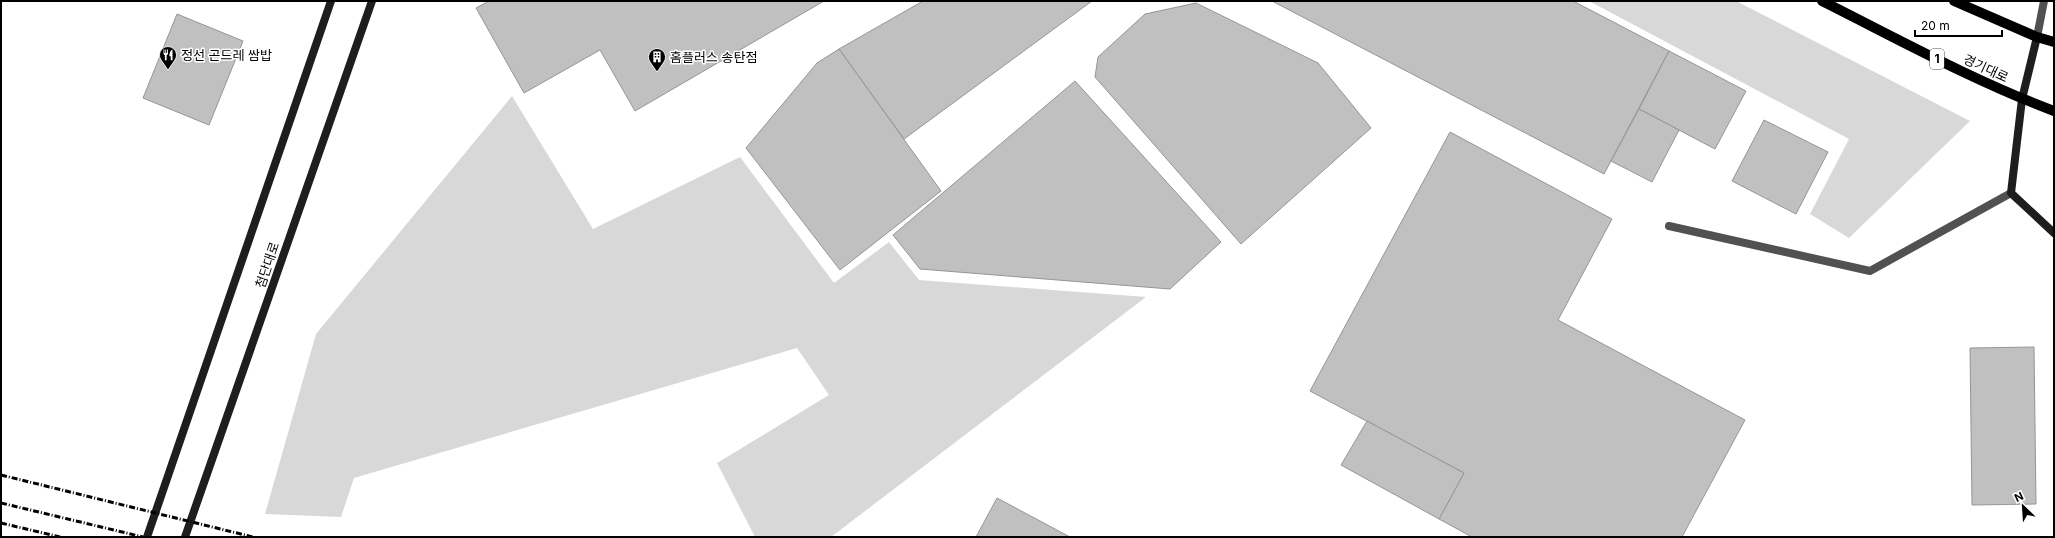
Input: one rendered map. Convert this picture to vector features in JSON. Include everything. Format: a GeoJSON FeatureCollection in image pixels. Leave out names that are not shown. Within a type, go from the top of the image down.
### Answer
{"type":"FeatureCollection","features":[{"type":"Feature","properties":{"kind":"main road","name":"경기대로"},"geometry":{"type":"LineString","coordinates":[[1822,1],[1937,59],[2022,99],[2054,111]]}},
{"type":"Feature","properties":{"kind":"main road"},"geometry":{"type":"LineString","coordinates":[[1954,1],[2037,37],[2054,42]]}},
{"type":"Feature","properties":{"kind":"street","name":"첨단대로"},"geometry":{"type":"LineString","coordinates":[[147,537],[331,1]]}},
{"type":"Feature","properties":{"kind":"street","name":"첨단대로"},"geometry":{"type":"LineString","coordinates":[[185,537],[372,1]]}},
{"type":"Feature","properties":{"kind":"street"},"geometry":{"type":"LineString","coordinates":[[2037,37],[2022,99],[2011,193],[2054,233]]}},
{"type":"Feature","properties":{"kind":"lane"},"geometry":{"type":"LineString","coordinates":[[2037,37],[2044,1]]}},
{"type":"Feature","properties":{"kind":"lane"},"geometry":{"type":"LineString","coordinates":[[1669,226],[1870,271],[2011,193]]}},
{"type":"Feature","properties":{"kind":"shaded area"},"geometry":{"type":"Polygon","coordinates":[[[1589,1],[1736,1],[1970,121],[1849,238],[1810,214],[1849,139],[1589,1]]]}},
{"type":"Feature","properties":{"kind":"shaded area"},"geometry":{"type":"Polygon","coordinates":[[[512,96],[593,229],[740,157],[834,283],[889,242],[919,280],[1146,297],[831,537],[755,537],[717,463],[829,395],[797,348],[354,478],[341,517],[265,514],[316,334],[512,96]]]}},
{"type":"Feature","properties":{"kind":"building","name":"홈플러스 송탄점"},"geometry":{"type":"Polygon","coordinates":[[[489,1],[824,1],[635,111],[600,50],[524,93],[476,8],[489,1]]]}},
{"type":"Feature","properties":{"kind":"building"},"geometry":{"type":"Polygon","coordinates":[[[923,1],[1092,1],[904,139],[839,49],[923,1]]]}},
{"type":"Feature","properties":{"kind":"building"},"geometry":{"type":"Polygon","coordinates":[[[1272,1],[1573,1],[1669,51],[1604,174],[1272,1]]]}},
{"type":"Feature","properties":{"kind":"building"},"geometry":{"type":"Polygon","coordinates":[[[1196,3],[1318,63],[1371,128],[1241,244],[1095,77],[1098,57],[1145,14],[1196,3]]]}},
{"type":"Feature","properties":{"kind":"building"},"geometry":{"type":"Polygon","coordinates":[[[177,14],[243,41],[209,125],[143,98],[177,14]]]}},
{"type":"Feature","properties":{"kind":"building"},"geometry":{"type":"Polygon","coordinates":[[[839,49],[941,191],[840,270],[746,148],[817,63],[839,49]]]}},
{"type":"Feature","properties":{"kind":"building"},"geometry":{"type":"Polygon","coordinates":[[[1669,51],[1746,91],[1715,149],[1639,109],[1669,51]]]}},
{"type":"Feature","properties":{"kind":"building"},"geometry":{"type":"Polygon","coordinates":[[[1075,81],[1221,242],[1170,289],[920,269],[893,235],[1075,81]]]}},
{"type":"Feature","properties":{"kind":"building"},"geometry":{"type":"Polygon","coordinates":[[[1639,109],[1679,130],[1652,182],[1611,161],[1639,109]]]}},
{"type":"Feature","properties":{"kind":"building"},"geometry":{"type":"Polygon","coordinates":[[[1764,120],[1828,152],[1796,214],[1732,181],[1764,120]]]}},
{"type":"Feature","properties":{"kind":"building"},"geometry":{"type":"Polygon","coordinates":[[[1450,132],[1612,219],[1558,320],[1745,420],[1682,537],[1472,537],[1439,519],[1464,473],[1310,391],[1450,132]]]}},
{"type":"Feature","properties":{"kind":"building"},"geometry":{"type":"Polygon","coordinates":[[[2034,347],[2036,504],[1972,505],[1970,348],[2034,347]]]}},
{"type":"Feature","properties":{"kind":"building"},"geometry":{"type":"Polygon","coordinates":[[[1367,421],[1464,473],[1439,519],[1341,465],[1367,421]]]}},
{"type":"Feature","properties":{"kind":"building"},"geometry":{"type":"Polygon","coordinates":[[[997,498],[1070,537],[976,537],[997,498]]]}},
{"type":"Feature","properties":{"kind":"railway"},"geometry":{"type":"LineString","coordinates":[[1,475],[253,537]]}},
{"type":"Feature","properties":{"kind":"railway"},"geometry":{"type":"LineString","coordinates":[[1,503],[143,537]]}},
{"type":"Feature","properties":{"kind":"railway"},"geometry":{"type":"LineString","coordinates":[[1,523],[60,537]]}},
{"type":"Feature","properties":{"kind":"place","name":"정선 곤드레 쌈밥"},"geometry":{"type":"Point","coordinates":[168,70]}},
{"type":"Feature","properties":{"kind":"place","name":"홈플러스 송탄점"},"geometry":{"type":"Point","coordinates":[657,72]}}]}
